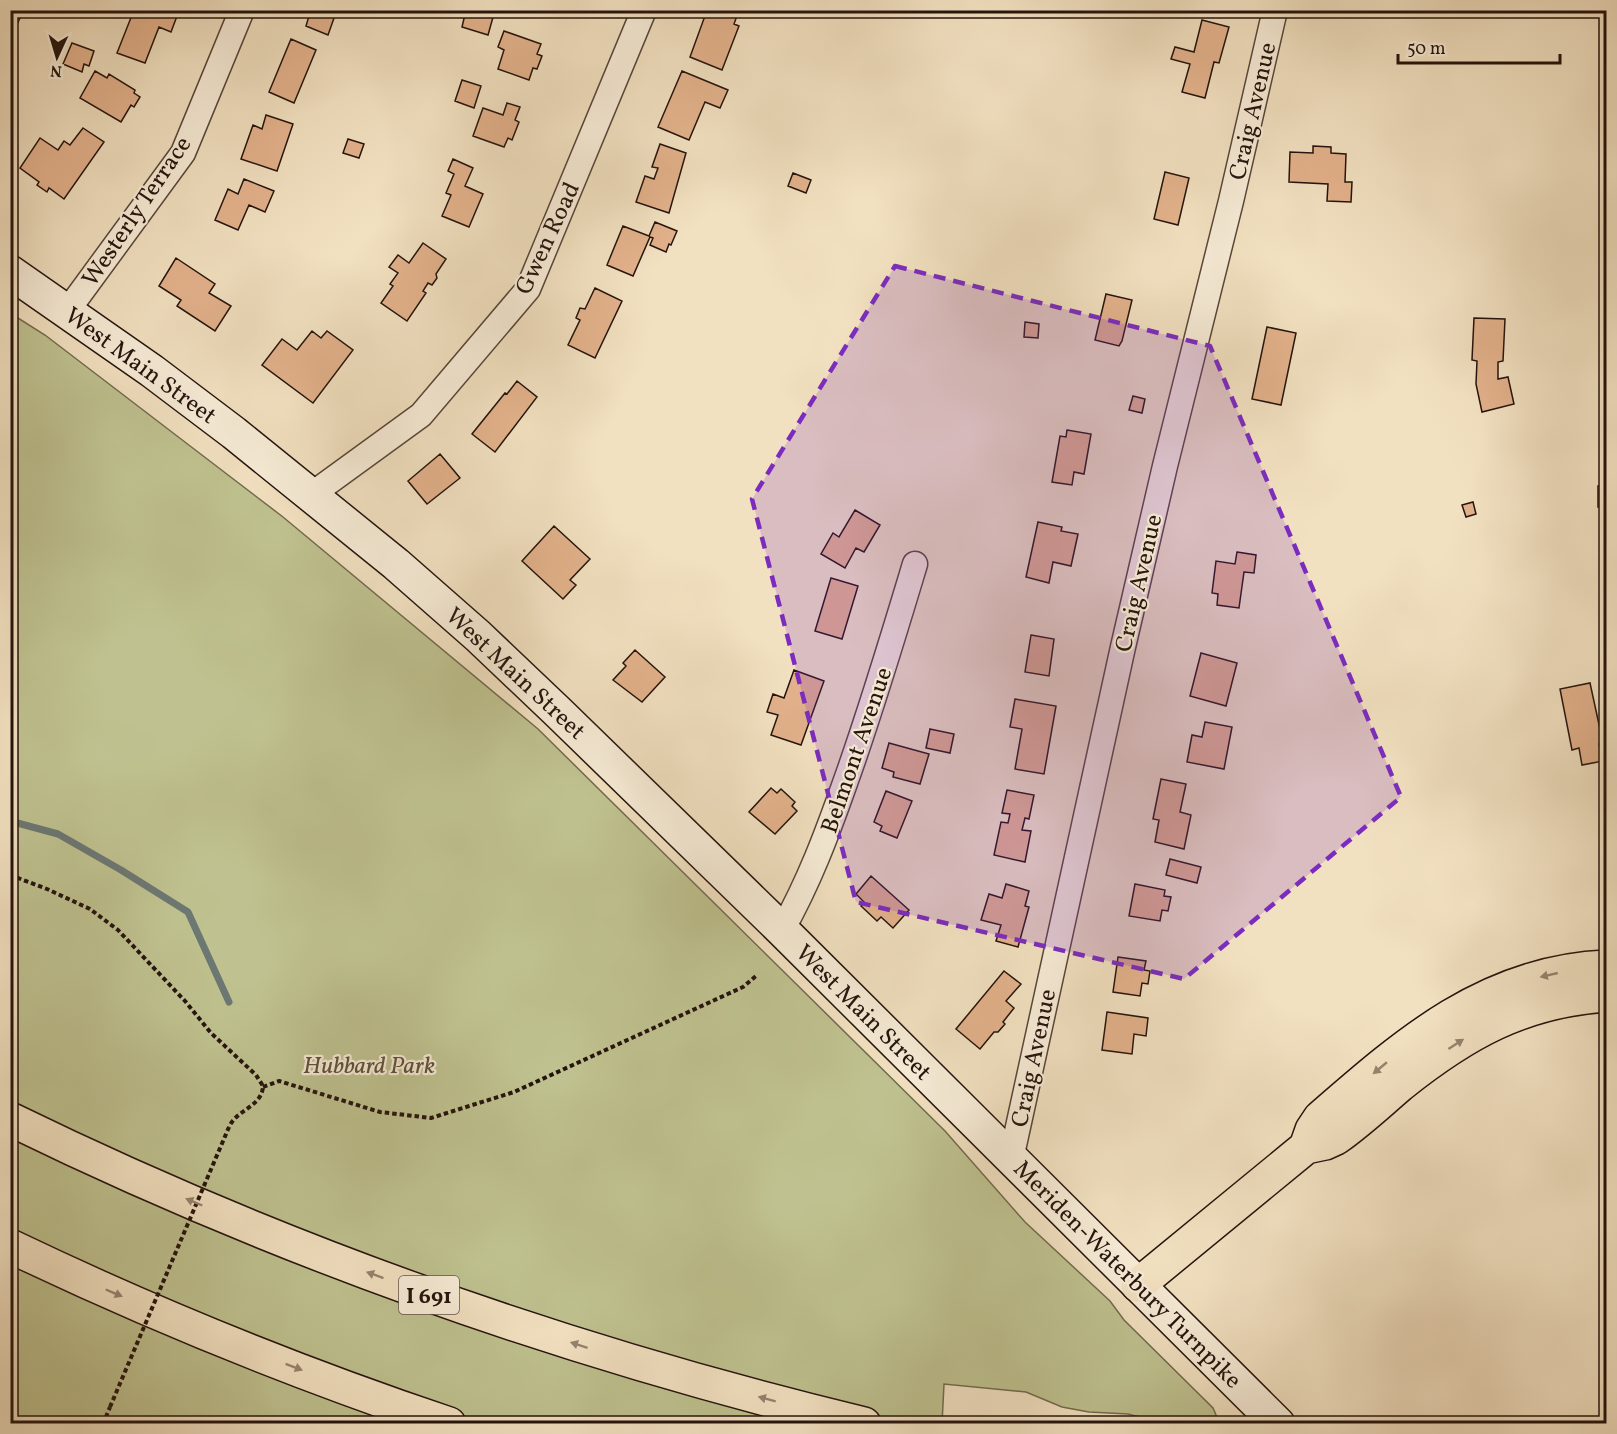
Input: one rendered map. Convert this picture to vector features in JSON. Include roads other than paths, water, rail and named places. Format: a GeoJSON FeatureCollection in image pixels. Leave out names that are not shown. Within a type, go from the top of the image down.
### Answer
{"type":"FeatureCollection","features":[{"type":"Feature","properties":{"kind":"highway"},"geometry":{"type":"LineString","coordinates":[[1306,1147],[1312,1130],[1320,1118],[1415,1040],[1452,1014],[1494,993],[1536,978],[1572,970],[1606,968]]}},
{"type":"Feature","properties":{"kind":"highway"},"geometry":{"type":"LineString","coordinates":[[1138,1285],[1306,1147],[1336,1138],[1425,1065],[1457,1043],[1495,1022],[1549,1004],[1606,995]]}},
{"type":"Feature","properties":{"kind":"highway","name":"I 691"},"geometry":{"type":"LineString","coordinates":[[10,1119],[223,1214],[330,1258],[461,1306],[678,1375],[864,1424]]}},
{"type":"Feature","properties":{"kind":"highway"},"geometry":{"type":"LineString","coordinates":[[10,1246],[222,1338],[437,1421]]}},
{"type":"Feature","properties":{"kind":"main road","name":"West Main Street"},"geometry":{"type":"LineString","coordinates":[[10,272],[68,310],[189,398],[396,564],[478,636],[782,930],[978,1125]]}},
{"type":"Feature","properties":{"kind":"main road","name":"Meriden-Waterbury Turnpike"},"geometry":{"type":"LineString","coordinates":[[978,1125],[1278,1424]]}},
{"type":"Feature","properties":{"kind":"street","name":"Westerly Terrace"},"geometry":{"type":"LineString","coordinates":[[68,310],[183,153],[242,10]]}},
{"type":"Feature","properties":{"kind":"street","name":"Gwen Road"},"geometry":{"type":"LineString","coordinates":[[311,495],[422,415],[528,289],[644,10]]}},
{"type":"Feature","properties":{"kind":"street","name":"Craig Avenue"},"geometry":{"type":"LineString","coordinates":[[1011,1158],[1123,647],[1165,466],[1234,190],[1275,10]]}},
{"type":"Feature","properties":{"kind":"street","name":"Belmont Avenue"},"geometry":{"type":"LineString","coordinates":[[782,930],[809,880],[826,837],[877,693],[915,564]]}},
{"type":"Feature","properties":{"kind":"waterway"},"geometry":{"type":"LineString","coordinates":[[10,821],[58,834],[188,912],[229,1002]]}},
{"type":"Feature","properties":{"kind":"park label","name":"Hubbard Park"},"geometry":{"type":"Point","coordinates":[369,1065]}}]}
